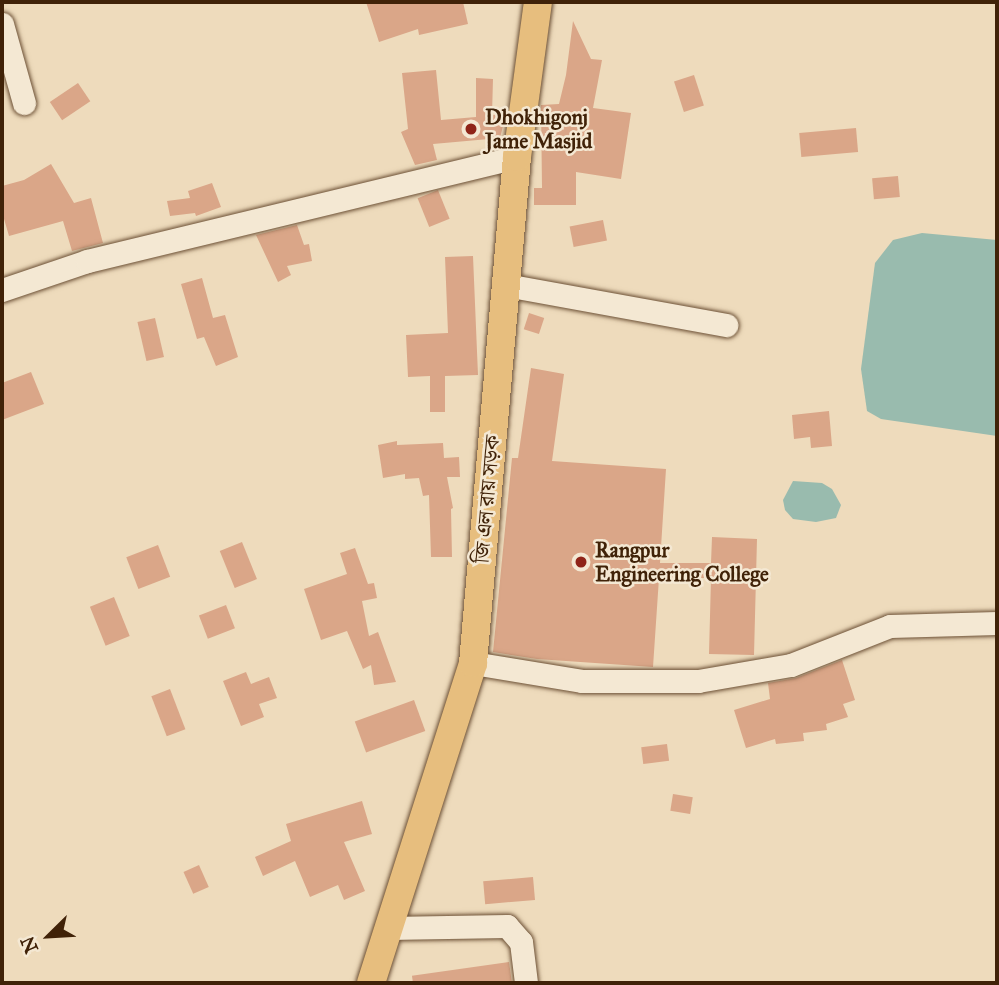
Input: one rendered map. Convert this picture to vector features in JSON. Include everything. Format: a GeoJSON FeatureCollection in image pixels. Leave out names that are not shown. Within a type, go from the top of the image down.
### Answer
{"type":"FeatureCollection","features":[{"type":"Feature","properties":{"kind":"main road","name":"জি এল রায় সড়ক"},"geometry":{"type":"LineString","coordinates":[[371,983],[473,663],[517,158],[538,2]]}},
{"type":"Feature","properties":{"kind":"street"},"geometry":{"type":"LineString","coordinates":[[2,24],[24,103]]}},
{"type":"Feature","properties":{"kind":"street"},"geometry":{"type":"LineString","coordinates":[[2,290],[87,261],[517,158]]}},
{"type":"Feature","properties":{"kind":"street"},"geometry":{"type":"LineString","coordinates":[[506,285],[726,326]]}},
{"type":"Feature","properties":{"kind":"street"},"geometry":{"type":"LineString","coordinates":[[473,663],[582,681],[698,681],[791,665],[890,626],[997,623]]}},
{"type":"Feature","properties":{"kind":"street"},"geometry":{"type":"LineString","coordinates":[[388,928],[507,926],[521,942],[526,983]]}},
{"type":"Feature","properties":{"kind":"shaded area"},"geometry":{"type":"Polygon","coordinates":[[[922,233],[997,240],[997,436],[881,419],[867,411],[861,369],[875,263],[893,240],[922,233]]]}},
{"type":"Feature","properties":{"kind":"shaded area"},"geometry":{"type":"Polygon","coordinates":[[[793,481],[822,483],[832,489],[841,505],[836,518],[816,522],[793,519],[785,510],[783,500],[793,481]]]}},
{"type":"Feature","properties":{"kind":"building"},"geometry":{"type":"Polygon","coordinates":[[[366,2],[463,2],[468,24],[419,35],[418,29],[379,42],[366,2]]]}},
{"type":"Feature","properties":{"kind":"building"},"geometry":{"type":"Polygon","coordinates":[[[573,21],[591,59],[602,60],[593,108],[631,113],[621,179],[576,172],[576,205],[534,205],[534,188],[542,188],[541,105],[559,104],[573,21]]]}},
{"type":"Feature","properties":{"kind":"building"},"geometry":{"type":"Polygon","coordinates":[[[436,70],[441,120],[476,117],[476,78],[493,79],[492,115],[506,114],[500,138],[433,144],[437,160],[415,165],[401,132],[408,129],[402,73],[436,70]]]}},
{"type":"Feature","properties":{"kind":"building"},"geometry":{"type":"Polygon","coordinates":[[[694,75],[704,105],[684,112],[674,81],[694,75]]]}},
{"type":"Feature","properties":{"kind":"building"},"geometry":{"type":"Polygon","coordinates":[[[78,83],[90,101],[62,120],[50,102],[78,83]]]}},
{"type":"Feature","properties":{"kind":"building"},"geometry":{"type":"Polygon","coordinates":[[[856,128],[858,152],[801,157],[799,133],[856,128]]]}},
{"type":"Feature","properties":{"kind":"building"},"geometry":{"type":"Polygon","coordinates":[[[51,164],[74,203],[91,198],[103,243],[72,251],[63,221],[9,236],[2,212],[2,186],[24,180],[51,164]]]}},
{"type":"Feature","properties":{"kind":"building"},"geometry":{"type":"Polygon","coordinates":[[[898,176],[900,197],[874,199],[872,178],[898,176]]]}},
{"type":"Feature","properties":{"kind":"building"},"geometry":{"type":"Polygon","coordinates":[[[212,183],[221,207],[196,216],[195,213],[170,216],[167,201],[190,198],[188,191],[212,183]]]}},
{"type":"Feature","properties":{"kind":"building"},"geometry":{"type":"Polygon","coordinates":[[[438,190],[450,219],[429,227],[418,198],[438,190]]]}},
{"type":"Feature","properties":{"kind":"building"},"geometry":{"type":"Polygon","coordinates":[[[603,220],[607,241],[574,247],[570,226],[603,220]]]}},
{"type":"Feature","properties":{"kind":"building"},"geometry":{"type":"Polygon","coordinates":[[[297,225],[304,245],[309,244],[312,261],[287,266],[291,275],[278,282],[256,235],[297,225]]]}},
{"type":"Feature","properties":{"kind":"building"},"geometry":{"type":"Polygon","coordinates":[[[473,256],[478,375],[445,376],[445,412],[430,412],[430,376],[408,377],[406,335],[448,333],[445,257],[473,256]]]}},
{"type":"Feature","properties":{"kind":"building"},"geometry":{"type":"Polygon","coordinates":[[[202,278],[213,318],[225,315],[238,357],[216,366],[204,337],[197,339],[181,284],[202,278]]]}},
{"type":"Feature","properties":{"kind":"building"},"geometry":{"type":"Polygon","coordinates":[[[529,313],[544,318],[539,334],[524,329],[529,313]]]}},
{"type":"Feature","properties":{"kind":"building"},"geometry":{"type":"Polygon","coordinates":[[[155,318],[164,357],[146,361],[137,322],[155,318]]]}},
{"type":"Feature","properties":{"kind":"building","name":"Rangpur Engineering College"},"geometry":{"type":"Polygon","coordinates":[[[531,368],[564,374],[552,461],[666,469],[660,563],[711,563],[712,537],[757,539],[754,655],[709,654],[711,578],[659,578],[653,667],[537,659],[493,652],[512,458],[518,458],[531,368]]]}},
{"type":"Feature","properties":{"kind":"building"},"geometry":{"type":"Polygon","coordinates":[[[31,372],[44,404],[2,420],[2,383],[31,372]]]}},
{"type":"Feature","properties":{"kind":"building"},"geometry":{"type":"Polygon","coordinates":[[[829,411],[832,446],[811,448],[810,437],[794,439],[792,415],[829,411]]]}},
{"type":"Feature","properties":{"kind":"building"},"geometry":{"type":"Polygon","coordinates":[[[397,441],[397,445],[443,443],[444,458],[459,457],[460,477],[447,477],[453,508],[452,557],[431,557],[429,495],[423,496],[419,478],[405,479],[405,474],[383,478],[378,445],[397,441]]]}},
{"type":"Feature","properties":{"kind":"building"},"geometry":{"type":"Polygon","coordinates":[[[242,542],[257,579],[235,588],[220,551],[242,542]]]}},
{"type":"Feature","properties":{"kind":"building"},"geometry":{"type":"Polygon","coordinates":[[[158,545],[170,577],[138,589],[126,557],[158,545]]]}},
{"type":"Feature","properties":{"kind":"building"},"geometry":{"type":"Polygon","coordinates":[[[355,548],[368,584],[374,583],[377,598],[362,601],[369,636],[378,632],[396,682],[374,685],[371,665],[363,669],[347,631],[321,640],[304,589],[347,574],[340,553],[355,548]]]}},
{"type":"Feature","properties":{"kind":"building"},"geometry":{"type":"Polygon","coordinates":[[[114,597],[130,636],[106,646],[90,607],[114,597]]]}},
{"type":"Feature","properties":{"kind":"building"},"geometry":{"type":"Polygon","coordinates":[[[226,605],[235,628],[208,639],[199,615],[226,605]]]}},
{"type":"Feature","properties":{"kind":"building"},"geometry":{"type":"Polygon","coordinates":[[[842,660],[855,700],[843,704],[848,717],[826,724],[827,730],[803,733],[804,741],[776,744],[775,739],[746,748],[734,710],[770,699],[768,683],[796,678],[842,660]]]}},
{"type":"Feature","properties":{"kind":"building"},"geometry":{"type":"Polygon","coordinates":[[[246,672],[251,684],[269,677],[277,698],[259,704],[264,717],[241,726],[223,681],[246,672]]]}},
{"type":"Feature","properties":{"kind":"building"},"geometry":{"type":"Polygon","coordinates":[[[170,689],[185,729],[167,736],[151,696],[170,689]]]}},
{"type":"Feature","properties":{"kind":"building"},"geometry":{"type":"Polygon","coordinates":[[[414,700],[425,731],[366,753],[355,722],[414,700]]]}},
{"type":"Feature","properties":{"kind":"building"},"geometry":{"type":"Polygon","coordinates":[[[667,744],[669,761],[643,764],[641,747],[667,744]]]}},
{"type":"Feature","properties":{"kind":"building"},"geometry":{"type":"Polygon","coordinates":[[[673,794],[693,797],[690,814],[670,811],[673,794]]]}},
{"type":"Feature","properties":{"kind":"building"},"geometry":{"type":"Polygon","coordinates":[[[362,801],[372,834],[344,842],[365,891],[344,900],[338,885],[310,897],[295,861],[263,876],[255,857],[291,841],[286,824],[362,801]]]}},
{"type":"Feature","properties":{"kind":"building"},"geometry":{"type":"Polygon","coordinates":[[[199,865],[209,887],[193,894],[183,872],[199,865]]]}},
{"type":"Feature","properties":{"kind":"building"},"geometry":{"type":"Polygon","coordinates":[[[533,877],[535,900],[485,904],[483,881],[533,877]]]}},
{"type":"Feature","properties":{"kind":"building"},"geometry":{"type":"Polygon","coordinates":[[[509,962],[512,983],[413,983],[412,976],[509,962]]]}},
{"type":"Feature","properties":{"kind":"place","name":"Dhokhigonj Jame Masjid"},"geometry":{"type":"Point","coordinates":[471,129]}},
{"type":"Feature","properties":{"kind":"place","name":"Rangpur Engineering College"},"geometry":{"type":"Point","coordinates":[581,562]}}]}
